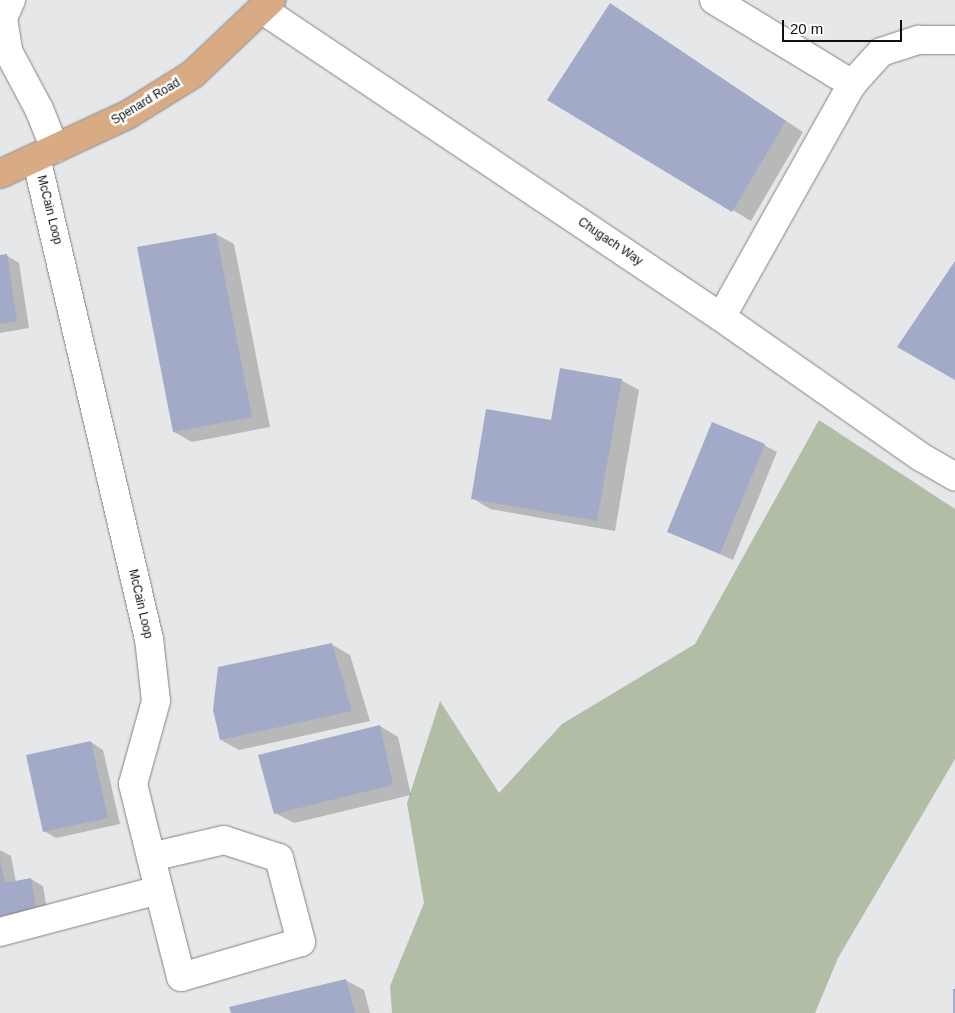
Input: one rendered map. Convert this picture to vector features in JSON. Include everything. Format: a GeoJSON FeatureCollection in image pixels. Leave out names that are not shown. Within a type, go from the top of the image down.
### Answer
{"type":"FeatureCollection","features":[{"type":"Feature","properties":{"kind":"main road","name":"Spenard Road"},"geometry":{"type":"LineString","coordinates":[[0,174],[129,114],[193,74],[267,5]]}},
{"type":"Feature","properties":{"kind":"street","name":"McCain Loop"},"geometry":{"type":"LineString","coordinates":[[11,0],[3,18],[8,51],[39,109],[45,154],[149,639],[156,701],[132,784],[181,977],[301,942],[279,858],[224,840],[151,857]]}},
{"type":"Feature","properties":{"kind":"street"},"geometry":{"type":"LineString","coordinates":[[714,0],[852,84]]}},
{"type":"Feature","properties":{"kind":"street","name":"Chugach Way"},"geometry":{"type":"LineString","coordinates":[[267,5],[921,457],[955,477]]}},
{"type":"Feature","properties":{"kind":"street"},"geometry":{"type":"LineString","coordinates":[[721,317],[852,84],[881,52],[919,40],[955,40]]}},
{"type":"Feature","properties":{"kind":"street"},"geometry":{"type":"LineString","coordinates":[[0,932],[159,890]]}},
{"type":"Feature","properties":{"kind":"green space"},"geometry":{"type":"Polygon","coordinates":[[[819,420],[955,509],[955,759],[838,958],[815,1013],[392,1013],[390,986],[424,903],[407,803],[440,701],[499,793],[562,724],[695,644],[819,420]]]}},
{"type":"Feature","properties":{"kind":"building"},"geometry":{"type":"Polygon","coordinates":[[[610,3],[786,121],[732,212],[547,100],[610,3]]]}},
{"type":"Feature","properties":{"kind":"building"},"geometry":{"type":"Polygon","coordinates":[[[216,233],[252,417],[173,432],[137,247],[216,233]]]}},
{"type":"Feature","properties":{"kind":"building"},"geometry":{"type":"Polygon","coordinates":[[[7,254],[17,321],[0,324],[0,255],[7,254]]]}},
{"type":"Feature","properties":{"kind":"building"},"geometry":{"type":"Polygon","coordinates":[[[955,261],[955,380],[897,347],[955,261]]]}},
{"type":"Feature","properties":{"kind":"building"},"geometry":{"type":"Polygon","coordinates":[[[560,368],[622,379],[597,521],[471,499],[486,409],[551,420],[560,368]]]}},
{"type":"Feature","properties":{"kind":"building"},"geometry":{"type":"Polygon","coordinates":[[[712,422],[765,444],[720,554],[667,532],[712,422]]]}},
{"type":"Feature","properties":{"kind":"building"},"geometry":{"type":"Polygon","coordinates":[[[332,643],[352,711],[220,740],[213,710],[218,667],[332,643]]]}},
{"type":"Feature","properties":{"kind":"building"},"geometry":{"type":"Polygon","coordinates":[[[380,725],[393,785],[274,814],[258,755],[380,725]]]}},
{"type":"Feature","properties":{"kind":"building"},"geometry":{"type":"Polygon","coordinates":[[[91,741],[108,818],[43,832],[26,755],[91,741]]]}},
{"type":"Feature","properties":{"kind":"building"},"geometry":{"type":"Polygon","coordinates":[[[0,859],[5,883],[31,878],[37,914],[0,921],[0,859]]]}},
{"type":"Feature","properties":{"kind":"building"},"geometry":{"type":"Polygon","coordinates":[[[346,979],[355,1013],[231,1013],[229,1007],[346,979]]]}},
{"type":"Feature","properties":{"kind":"building"},"geometry":{"type":"Polygon","coordinates":[[[953,989],[955,989],[955,1013],[953,1013],[953,989]]]}}]}
